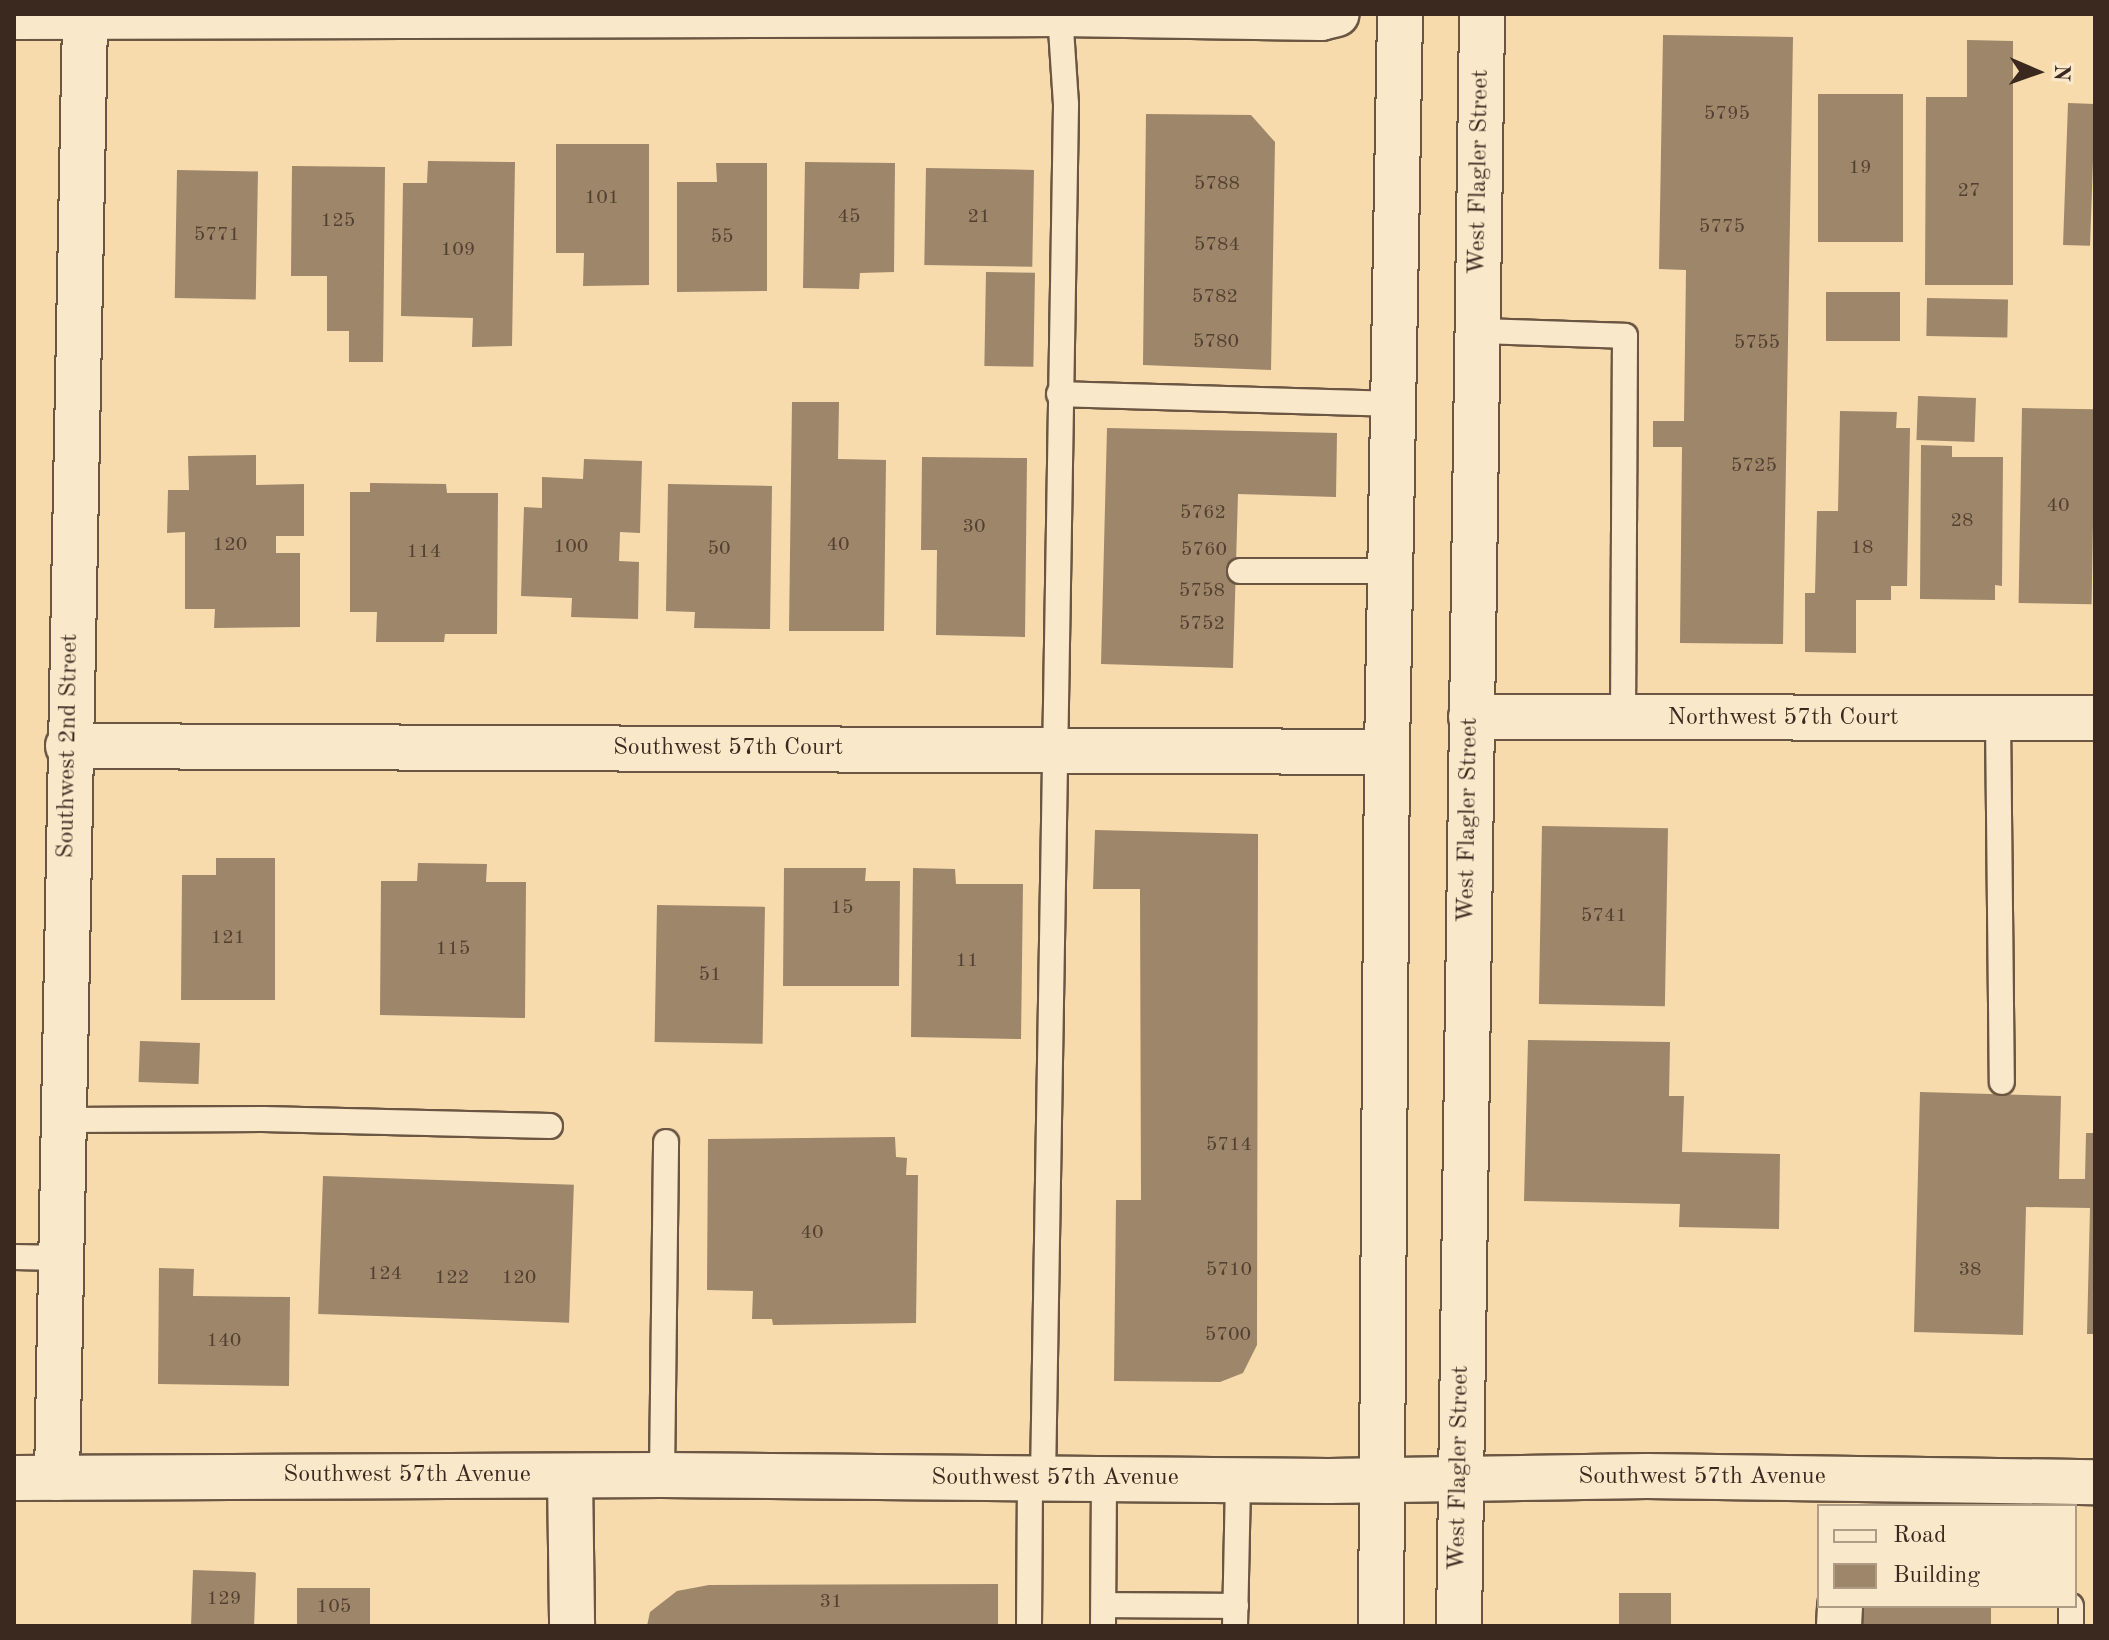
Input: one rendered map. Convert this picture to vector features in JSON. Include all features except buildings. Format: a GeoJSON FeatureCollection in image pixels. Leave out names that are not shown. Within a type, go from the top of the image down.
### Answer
{"type":"FeatureCollection","features":[{"type":"Feature","properties":{"kind":"main road"},"geometry":{"type":"LineString","coordinates":[[14,17],[1060,14],[1321,18],[1337,14]]}},
{"type":"Feature","properties":{"kind":"main road"},"geometry":{"type":"LineString","coordinates":[[1381,1626],[1387,752],[1400,14]]}},
{"type":"Feature","properties":{"kind":"main road","name":"West Flagler Street"},"geometry":{"type":"LineString","coordinates":[[1459,1626],[1482,14]]}},
{"type":"Feature","properties":{"kind":"main road","name":"Southwest 2nd Street"},"geometry":{"type":"LineString","coordinates":[[57,1478],[65,1120],[68,746],[85,16]]}},
{"type":"Feature","properties":{"kind":"main road","name":"Northwest 57th Court"},"geometry":{"type":"LineString","coordinates":[[1471,717],[1623,720],[2095,718]]}},
{"type":"Feature","properties":{"kind":"main road","name":"Southwest 57th Court"},"geometry":{"type":"LineString","coordinates":[[68,746],[1387,752]]}},
{"type":"Feature","properties":{"kind":"main road","name":"Southwest 57th Avenue"},"geometry":{"type":"LineString","coordinates":[[14,1478],[662,1475],[1460,1479],[1841,1492],[2079,1490]]}},
{"type":"Feature","properties":{"kind":"main road"},"geometry":{"type":"LineString","coordinates":[[570,1476],[572,1626]]}},
{"type":"Feature","properties":{"kind":"lane"},"geometry":{"type":"LineString","coordinates":[[1029,1626],[1036,1479],[1056,751],[1059,394],[1066,104],[1060,14]]}},
{"type":"Feature","properties":{"kind":"lane"},"geometry":{"type":"LineString","coordinates":[[1478,331],[1625,336],[1623,720]]}},
{"type":"Feature","properties":{"kind":"lane"},"geometry":{"type":"LineString","coordinates":[[1059,394],[1393,404]]}},
{"type":"Feature","properties":{"kind":"lane"},"geometry":{"type":"LineString","coordinates":[[1240,571],[1391,571]]}},
{"type":"Feature","properties":{"kind":"lane"},"geometry":{"type":"LineString","coordinates":[[1998,718],[2002,1082]]}},
{"type":"Feature","properties":{"kind":"lane"},"geometry":{"type":"LineString","coordinates":[[65,1120],[263,1119],[550,1126]]}},
{"type":"Feature","properties":{"kind":"lane"},"geometry":{"type":"LineString","coordinates":[[662,1475],[666,1142]]}},
{"type":"Feature","properties":{"kind":"lane"},"geometry":{"type":"LineString","coordinates":[[14,1257],[62,1258]]}},
{"type":"Feature","properties":{"kind":"lane"},"geometry":{"type":"LineString","coordinates":[[1104,1479],[1104,1615],[1235,1616],[1238,1480]]}}]}
